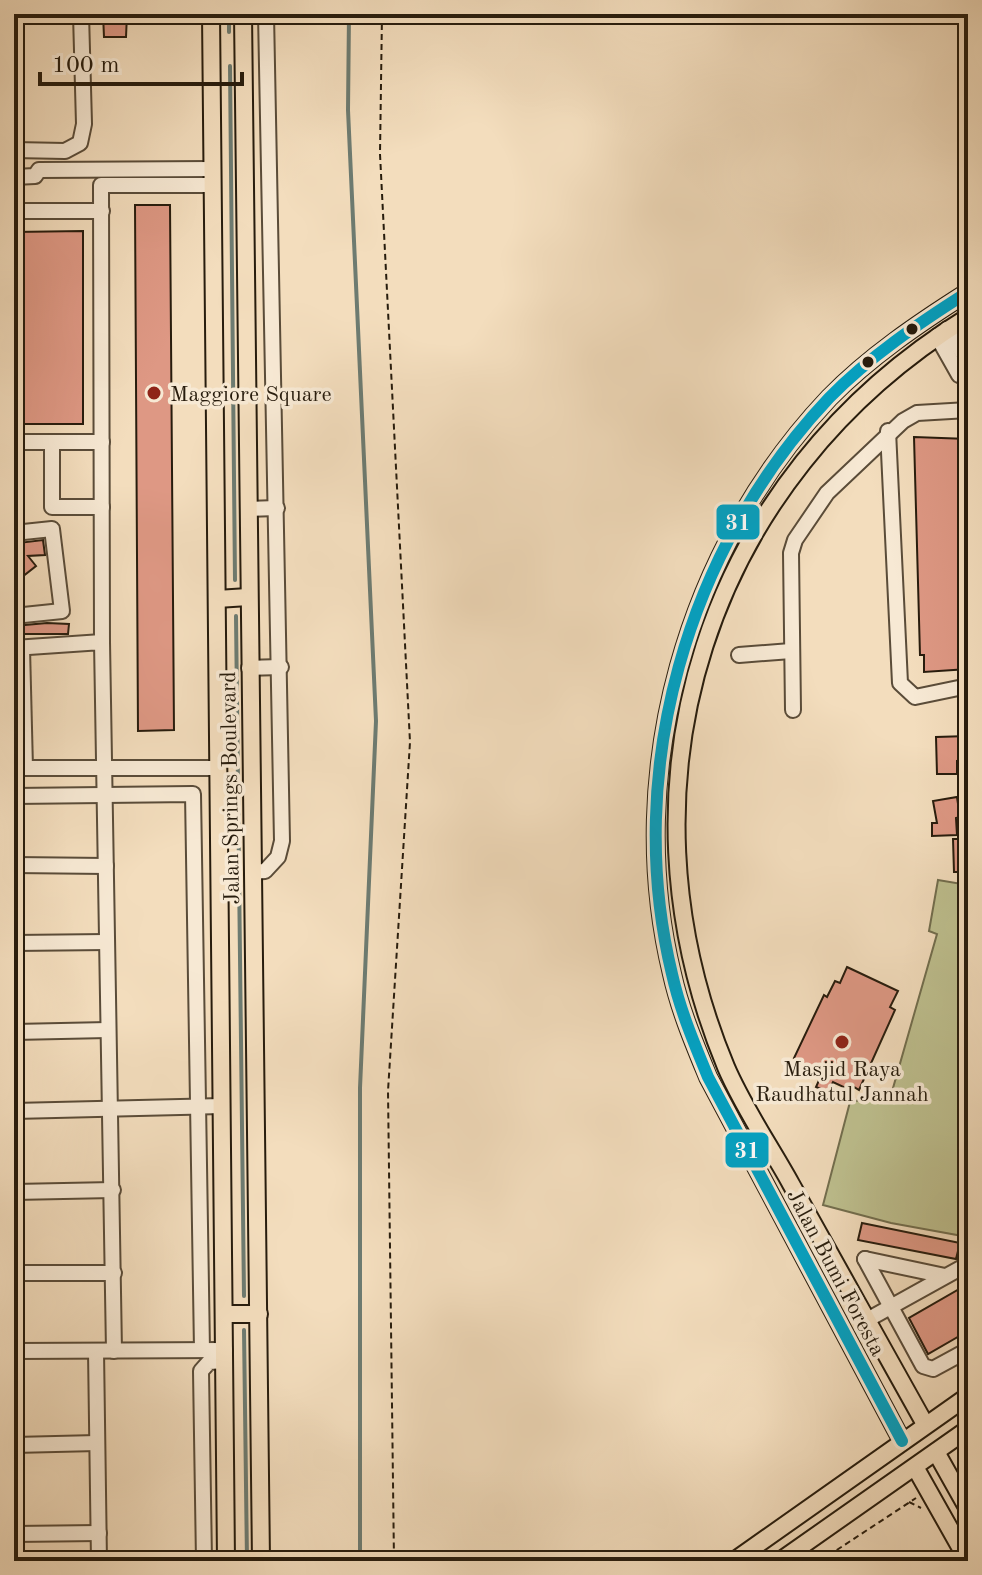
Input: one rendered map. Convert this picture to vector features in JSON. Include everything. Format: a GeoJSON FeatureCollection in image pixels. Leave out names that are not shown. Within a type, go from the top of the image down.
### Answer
{"type":"FeatureCollection","features":[{"type":"Feature","properties":{"kind":"main road","name":"Jalan Springs Boulevard"},"geometry":{"type":"LineString","coordinates":[[211,14],[226,1561]]}},
{"type":"Feature","properties":{"kind":"main road","name":"Jalan Springs Boulevard"},"geometry":{"type":"LineString","coordinates":[[243,22],[249,668],[259,872],[261,1561]]}},
{"type":"Feature","properties":{"kind":"main road"},"geometry":{"type":"LineString","coordinates":[[213,58],[243,57]]}},
{"type":"Feature","properties":{"kind":"main road","name":"Jalan Bumi Foresta"},"geometry":{"type":"LineString","coordinates":[[902,1441],[741,1141],[708,1077],[685,1022],[664,939],[655,818],[661,750],[675,682],[702,595],[727,539],[766,475],[831,396],[861,369],[968,292]]}},
{"type":"Feature","properties":{"kind":"main road"},"geometry":{"type":"LineString","coordinates":[[931,316],[942,332]]}},
{"type":"Feature","properties":{"kind":"main road","name":"Jalan Bumi Foresta"},"geometry":{"type":"LineString","coordinates":[[925,1424],[727,1069],[695,975],[683,922],[674,810],[680,744],[721,603],[749,543],[784,485],[868,391],[942,332],[968,317]]}},
{"type":"Feature","properties":{"kind":"main road"},"geometry":{"type":"LineString","coordinates":[[217,599],[248,597]]}},
{"type":"Feature","properties":{"kind":"main road"},"geometry":{"type":"LineString","coordinates":[[741,1141],[761,1129]]}},
{"type":"Feature","properties":{"kind":"main road"},"geometry":{"type":"LineString","coordinates":[[224,1314],[259,1314]]}},
{"type":"Feature","properties":{"kind":"main road"},"geometry":{"type":"LineString","coordinates":[[734,1561],[968,1396]]}},
{"type":"Feature","properties":{"kind":"main road"},"geometry":{"type":"LineString","coordinates":[[780,1561],[968,1429]]}},
{"type":"Feature","properties":{"kind":"main road"},"geometry":{"type":"LineString","coordinates":[[936,1452],[968,1509]]}},
{"type":"Feature","properties":{"kind":"main road"},"geometry":{"type":"LineString","coordinates":[[915,1467],[968,1561]]}},
{"type":"Feature","properties":{"kind":"street"},"geometry":{"type":"LineString","coordinates":[[14,150],[73,149],[83,136],[81,14]]}},
{"type":"Feature","properties":{"kind":"street"},"geometry":{"type":"LineString","coordinates":[[259,872],[278,857],[282,841],[266,14]]}},
{"type":"Feature","properties":{"kind":"street"},"geometry":{"type":"LineString","coordinates":[[243,22],[266,30]]}},
{"type":"Feature","properties":{"kind":"street"},"geometry":{"type":"LineString","coordinates":[[245,118],[269,118]]}},
{"type":"Feature","properties":{"kind":"street"},"geometry":{"type":"LineString","coordinates":[[14,177],[35,176],[39,170],[212,177]]}},
{"type":"Feature","properties":{"kind":"street"},"geometry":{"type":"LineString","coordinates":[[114,1351],[102,642],[101,185],[212,177]]}},
{"type":"Feature","properties":{"kind":"street"},"geometry":{"type":"LineString","coordinates":[[14,211],[102,211]]}},
{"type":"Feature","properties":{"kind":"street"},"geometry":{"type":"LineString","coordinates":[[942,332],[968,362]]}},
{"type":"Feature","properties":{"kind":"street"},"geometry":{"type":"LineString","coordinates":[[942,332],[964,384]]}},
{"type":"Feature","properties":{"kind":"street"},"geometry":{"type":"LineString","coordinates":[[793,710],[791,553],[795,540],[827,493],[888,431],[917,413],[968,410]]}},
{"type":"Feature","properties":{"kind":"street"},"geometry":{"type":"LineString","coordinates":[[888,431],[900,683],[915,697],[968,686]]}},
{"type":"Feature","properties":{"kind":"street"},"geometry":{"type":"LineString","coordinates":[[14,442],[102,442]]}},
{"type":"Feature","properties":{"kind":"street"},"geometry":{"type":"LineString","coordinates":[[52,442],[52,507],[102,507]]}},
{"type":"Feature","properties":{"kind":"street"},"geometry":{"type":"LineString","coordinates":[[248,509],[277,508]]}},
{"type":"Feature","properties":{"kind":"street"},"geometry":{"type":"LineString","coordinates":[[14,533],[52,529],[62,611],[14,616]]}},
{"type":"Feature","properties":{"kind":"street"},"geometry":{"type":"LineString","coordinates":[[102,642],[18,648],[19,768],[219,768]]}},
{"type":"Feature","properties":{"kind":"street"},"geometry":{"type":"LineString","coordinates":[[739,655],[791,651]]}},
{"type":"Feature","properties":{"kind":"street"},"geometry":{"type":"LineString","coordinates":[[249,668],[281,667]]}},
{"type":"Feature","properties":{"kind":"street"},"geometry":{"type":"LineString","coordinates":[[14,796],[193,794],[202,1350]]}},
{"type":"Feature","properties":{"kind":"street"},"geometry":{"type":"LineString","coordinates":[[14,865],[106,866]]}},
{"type":"Feature","properties":{"kind":"street"},"geometry":{"type":"LineString","coordinates":[[14,943],[107,942]]}},
{"type":"Feature","properties":{"kind":"street"},"geometry":{"type":"LineString","coordinates":[[14,1032],[108,1030]]}},
{"type":"Feature","properties":{"kind":"street"},"geometry":{"type":"LineString","coordinates":[[14,1111],[222,1106]]}},
{"type":"Feature","properties":{"kind":"street"},"geometry":{"type":"LineString","coordinates":[[14,1192],[113,1190]]}},
{"type":"Feature","properties":{"kind":"street"},"geometry":{"type":"LineString","coordinates":[[945,1276],[865,1259],[927,1370],[968,1350]]}},
{"type":"Feature","properties":{"kind":"street"},"geometry":{"type":"LineString","coordinates":[[867,1320],[968,1264]]}},
{"type":"Feature","properties":{"kind":"street"},"geometry":{"type":"LineString","coordinates":[[14,1273],[114,1273]]}},
{"type":"Feature","properties":{"kind":"street"},"geometry":{"type":"LineString","coordinates":[[14,1351],[202,1350],[225,1356]]}},
{"type":"Feature","properties":{"kind":"street"},"geometry":{"type":"LineString","coordinates":[[96,1351],[99,1561]]}},
{"type":"Feature","properties":{"kind":"street"},"geometry":{"type":"LineString","coordinates":[[204,1561],[201,1371],[211,1361],[225,1356]]}},
{"type":"Feature","properties":{"kind":"street"},"geometry":{"type":"LineString","coordinates":[[14,1445],[97,1443]]}},
{"type":"Feature","properties":{"kind":"street"},"geometry":{"type":"LineString","coordinates":[[14,1534],[99,1533]]}},
{"type":"Feature","properties":{"kind":"path"},"geometry":{"type":"LineString","coordinates":[[382,14],[380,154],[410,742],[388,1091],[394,1561]]}},
{"type":"Feature","properties":{"kind":"path"},"geometry":{"type":"LineString","coordinates":[[820,1561],[928,1490]]}},
{"type":"Feature","properties":{"kind":"green space"},"geometry":{"type":"Polygon","coordinates":[[[938,880],[968,885],[968,1237],[891,1223],[823,1205],[850,1102],[891,1095],[937,934],[929,931],[938,880]]]}},
{"type":"Feature","properties":{"kind":"building"},"geometry":{"type":"Polygon","coordinates":[[[103,14],[127,14],[126,37],[104,37],[103,14]]]}},
{"type":"Feature","properties":{"kind":"building","name":"Maggiore Square"},"geometry":{"type":"Polygon","coordinates":[[[135,205],[170,205],[174,730],[138,731],[135,205]]]}},
{"type":"Feature","properties":{"kind":"building"},"geometry":{"type":"Polygon","coordinates":[[[83,231],[83,424],[14,424],[14,232],[83,231]]]}},
{"type":"Feature","properties":{"kind":"building"},"geometry":{"type":"Polygon","coordinates":[[[914,437],[968,439],[968,669],[924,672],[924,655],[920,655],[914,437]]]}},
{"type":"Feature","properties":{"kind":"building"},"geometry":{"type":"Polygon","coordinates":[[[43,540],[45,555],[28,556],[36,566],[22,577],[14,566],[14,558],[20,553],[18,543],[43,540]]]}},
{"type":"Feature","properties":{"kind":"building"},"geometry":{"type":"Polygon","coordinates":[[[69,624],[68,634],[14,634],[14,626],[69,624]]]}},
{"type":"Feature","properties":{"kind":"building"},"geometry":{"type":"Polygon","coordinates":[[[968,736],[968,760],[957,761],[957,774],[937,774],[936,737],[968,736]]]}},
{"type":"Feature","properties":{"kind":"building"},"geometry":{"type":"Polygon","coordinates":[[[957,797],[960,817],[956,818],[957,835],[932,836],[932,823],[937,823],[933,801],[957,797]]]}},
{"type":"Feature","properties":{"kind":"building"},"geometry":{"type":"Polygon","coordinates":[[[953,839],[966,839],[965,872],[954,872],[953,839]]]}},
{"type":"Feature","properties":{"kind":"building","name":"Masjid Raya Raudhatul Jannah"},"geometry":{"type":"Polygon","coordinates":[[[847,967],[898,991],[890,1007],[895,1010],[859,1090],[854,1087],[852,1091],[833,1082],[828,1092],[816,1087],[821,1076],[797,1065],[799,1061],[794,1058],[824,995],[827,997],[835,981],[840,983],[847,967]]]}},
{"type":"Feature","properties":{"kind":"building"},"geometry":{"type":"Polygon","coordinates":[[[862,1223],[960,1243],[956,1259],[858,1240],[862,1223]]]}},
{"type":"Feature","properties":{"kind":"building"},"geometry":{"type":"Polygon","coordinates":[[[968,1284],[968,1331],[928,1354],[909,1318],[968,1284]]]}},
{"type":"Feature","properties":{"kind":"waterway"},"geometry":{"type":"LineString","coordinates":[[229,14],[229,32]]}},
{"type":"Feature","properties":{"kind":"waterway"},"geometry":{"type":"LineString","coordinates":[[349,14],[348,110],[376,721],[360,1088],[360,1561]]}},
{"type":"Feature","properties":{"kind":"waterway"},"geometry":{"type":"LineString","coordinates":[[230,66],[235,580]]}},
{"type":"Feature","properties":{"kind":"waterway"},"geometry":{"type":"LineString","coordinates":[[236,616],[244,1296]]}},
{"type":"Feature","properties":{"kind":"waterway"},"geometry":{"type":"LineString","coordinates":[[244,1330],[247,1561]]}},
{"type":"Feature","properties":{"kind":"transit line","name":"31"},"geometry":{"type":"LineString","coordinates":[[902,1441],[708,1077],[672,974],[659,897],[656,820],[663,743],[679,666],[704,593],[738,523],[779,458],[829,398],[895,341],[968,292]]}},
{"type":"Feature","properties":{"kind":"place","name":"Maggiore Square"},"geometry":{"type":"Point","coordinates":[154,393]}},
{"type":"Feature","properties":{"kind":"place","name":"Masjid Raya Raudhatul Jannah"},"geometry":{"type":"Point","coordinates":[842,1042]}}]}
